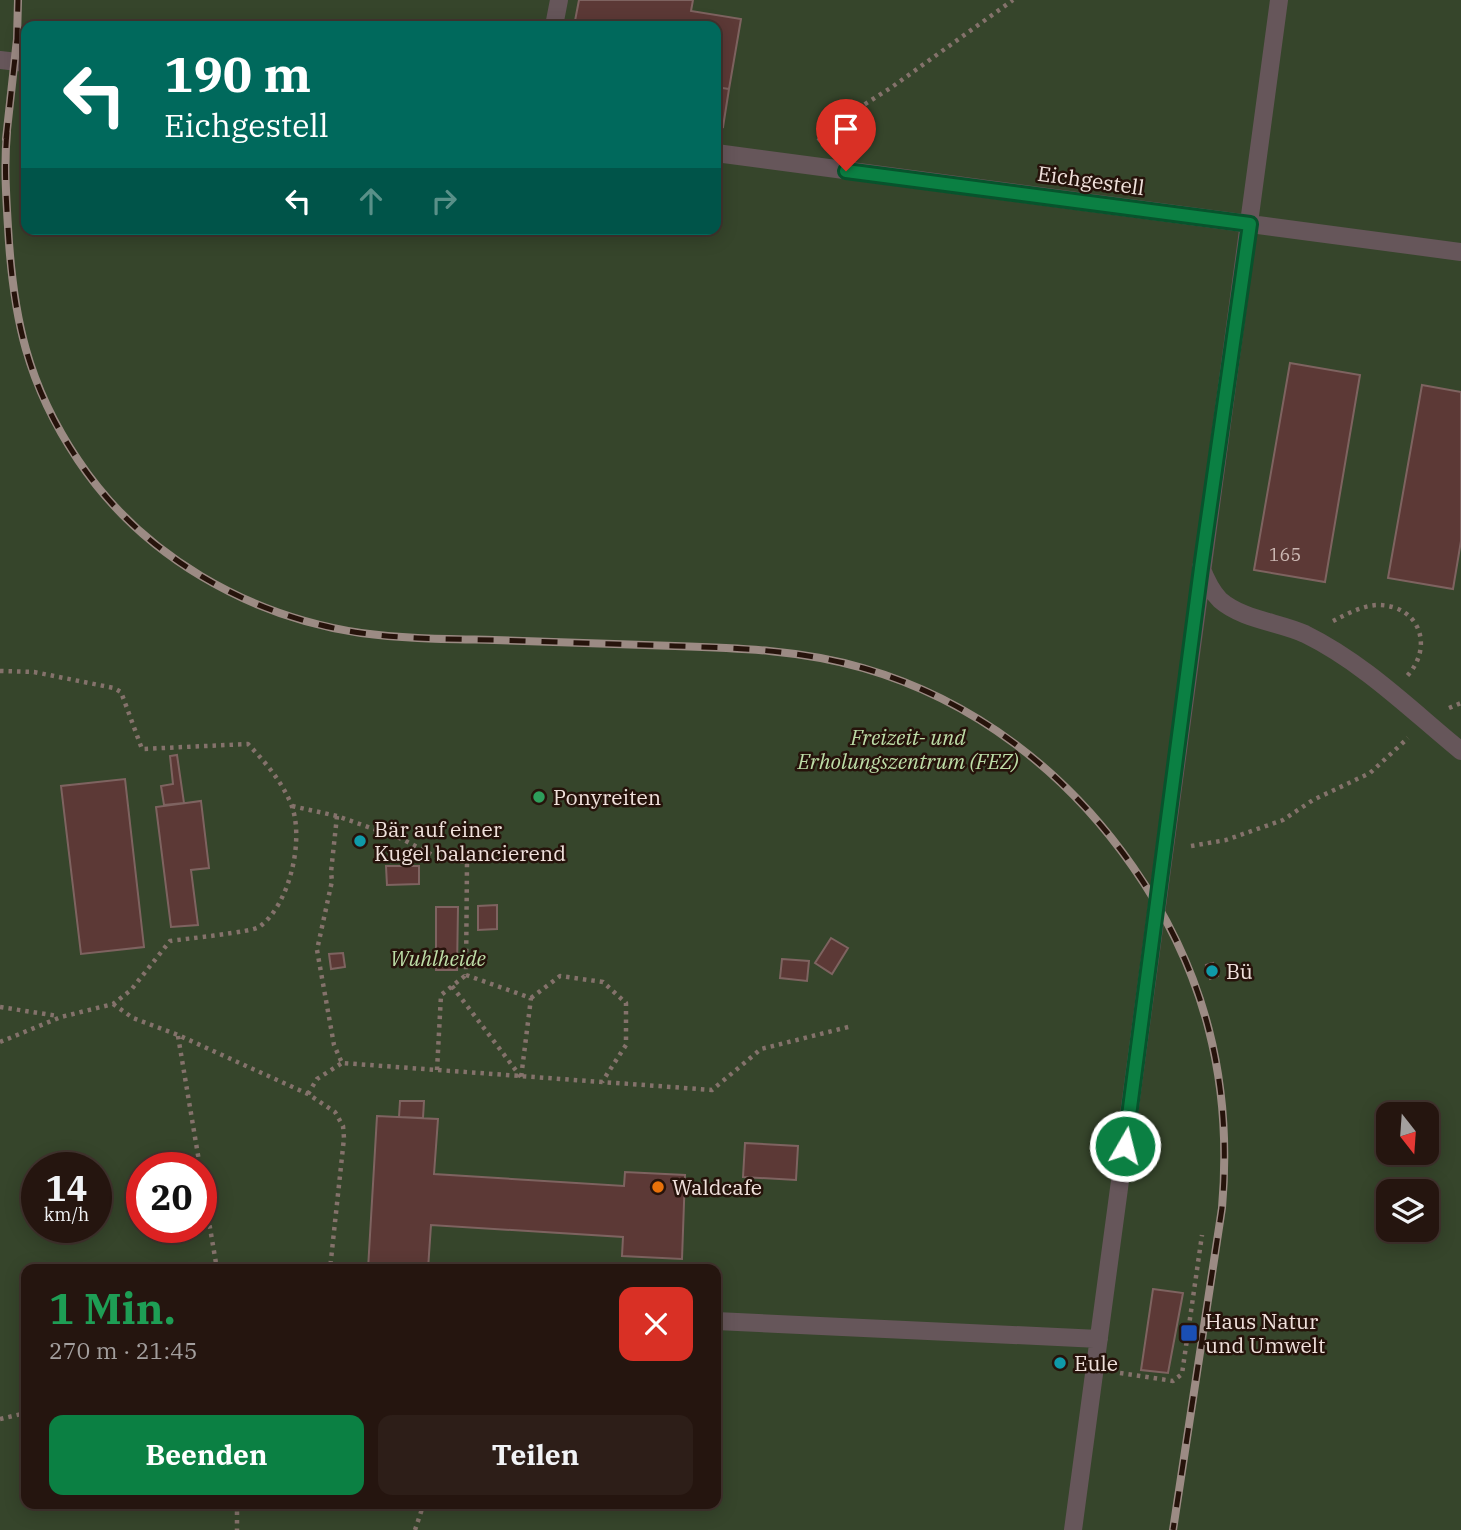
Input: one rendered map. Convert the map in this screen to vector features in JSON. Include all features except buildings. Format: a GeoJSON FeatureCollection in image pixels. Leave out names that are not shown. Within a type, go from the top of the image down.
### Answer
{"type":"FeatureCollection","features":[{"type":"Feature","properties":{"kind":"lane"},"geometry":{"type":"LineString","coordinates":[[555,21],[559,0]]}},
{"type":"Feature","properties":{"kind":"lane"},"geometry":{"type":"LineString","coordinates":[[1073,1530],[1279,0]]}},
{"type":"Feature","properties":{"kind":"lane"},"geometry":{"type":"LineString","coordinates":[[0,60],[21,62]]}},
{"type":"Feature","properties":{"kind":"lane","name":"Eichgestell"},"geometry":{"type":"LineString","coordinates":[[721,154],[1461,252]]}},
{"type":"Feature","properties":{"kind":"lane"},"geometry":{"type":"LineString","coordinates":[[1201,568],[1209,586],[1222,601],[1240,612],[1304,634],[1345,658],[1384,686],[1461,751]]}},
{"type":"Feature","properties":{"kind":"lane"},"geometry":{"type":"LineString","coordinates":[[721,1321],[1099,1339]]}},
{"type":"Feature","properties":{"kind":"path"},"geometry":{"type":"LineString","coordinates":[[792,163],[850,113],[892,87],[1013,0]]}},
{"type":"Feature","properties":{"kind":"path"},"geometry":{"type":"LineString","coordinates":[[1304,634],[1355,610],[1379,605],[1399,610],[1414,621],[1421,632],[1422,647],[1412,670],[1403,680],[1384,686]]}},
{"type":"Feature","properties":{"kind":"path"},"geometry":{"type":"LineString","coordinates":[[0,671],[34,672],[114,688],[121,692],[142,749],[248,744],[271,767],[292,806],[296,840],[293,868],[279,904],[258,928],[170,941],[131,990],[113,1004],[61,1017],[0,1042]]}},
{"type":"Feature","properties":{"kind":"path"},"geometry":{"type":"LineString","coordinates":[[1166,846],[1190,846],[1226,840],[1283,820],[1312,800],[1370,773],[1426,722],[1461,703]]}},
{"type":"Feature","properties":{"kind":"path"},"geometry":{"type":"LineString","coordinates":[[292,806],[337,816],[402,839],[440,859],[467,862],[466,975]]}},
{"type":"Feature","properties":{"kind":"path"},"geometry":{"type":"LineString","coordinates":[[337,816],[332,881],[317,950],[334,1045],[342,1063]]}},
{"type":"Feature","properties":{"kind":"path"},"geometry":{"type":"LineString","coordinates":[[438,1070],[441,995],[466,975]]}},
{"type":"Feature","properties":{"kind":"path"},"geometry":{"type":"LineString","coordinates":[[466,975],[531,998]]}},
{"type":"Feature","properties":{"kind":"path"},"geometry":{"type":"LineString","coordinates":[[522,1078],[531,998],[560,976],[603,982],[626,1003],[626,1045],[602,1082]]}},
{"type":"Feature","properties":{"kind":"path"},"geometry":{"type":"LineString","coordinates":[[452,986],[522,1078]]}},
{"type":"Feature","properties":{"kind":"path"},"geometry":{"type":"LineString","coordinates":[[113,1004],[133,1018],[178,1035],[308,1094],[335,1112],[343,1126],[344,1138],[331,1264]]}},
{"type":"Feature","properties":{"kind":"path"},"geometry":{"type":"LineString","coordinates":[[0,1007],[61,1017]]}},
{"type":"Feature","properties":{"kind":"path"},"geometry":{"type":"LineString","coordinates":[[308,1094],[317,1079],[342,1063],[712,1090],[761,1049],[852,1026]]}},
{"type":"Feature","properties":{"kind":"path"},"geometry":{"type":"LineString","coordinates":[[178,1035],[198,1152]]}},
{"type":"Feature","properties":{"kind":"path"},"geometry":{"type":"LineString","coordinates":[[1095,1370],[1173,1381],[1182,1374],[1202,1235]]}},
{"type":"Feature","properties":{"kind":"path"},"geometry":{"type":"LineString","coordinates":[[213,1243],[216,1264]]}},
{"type":"Feature","properties":{"kind":"path"},"geometry":{"type":"LineString","coordinates":[[0,1419],[21,1414]]}},
{"type":"Feature","properties":{"kind":"path"},"geometry":{"type":"LineString","coordinates":[[237,1509],[237,1530]]}},
{"type":"Feature","properties":{"kind":"path"},"geometry":{"type":"LineString","coordinates":[[415,1530],[422,1509]]}},
{"type":"Feature","properties":{"kind":"green space","name":"Freizeit- und Erholungszentrum (FEZ)"},"geometry":{"type":"Polygon","coordinates":[[[0,0],[1461,0],[1461,1530],[0,1530],[0,0]]]}},
{"type":"Feature","properties":{"kind":"railway"},"geometry":{"type":"LineString","coordinates":[[6,139],[17,39],[18,0]]}},
{"type":"Feature","properties":{"kind":"railway"},"geometry":{"type":"LineString","coordinates":[[7,132],[6,191],[14,291],[26,349],[46,404],[78,460],[104,494],[133,525],[201,576],[278,612],[319,625],[361,633],[428,638],[746,649],[816,657],[863,668],[943,699],[980,720],[1048,771],[1079,800],[1107,832],[1158,906],[1196,987],[1209,1029],[1223,1116],[1222,1208],[1173,1530]]}},
{"type":"Feature","properties":{"kind":"place","name":"Ponyreiten"},"geometry":{"type":"Point","coordinates":[539,797]}},
{"type":"Feature","properties":{"kind":"place","name":"Bär auf einer Kugel balancierend"},"geometry":{"type":"Point","coordinates":[360,841]}},
{"type":"Feature","properties":{"kind":"place","name":"Bü"},"geometry":{"type":"Point","coordinates":[1212,971]}},
{"type":"Feature","properties":{"kind":"place","name":"Waldcafe"},"geometry":{"type":"Point","coordinates":[658,1187]}},
{"type":"Feature","properties":{"kind":"place","name":"Haus Natur und Umwelt"},"geometry":{"type":"Point","coordinates":[1189,1333]}},
{"type":"Feature","properties":{"kind":"place","name":"Eule"},"geometry":{"type":"Point","coordinates":[1060,1363]}},
{"type":"Feature","properties":{"kind":"route"},"geometry":{"type":"LineString","coordinates":[[846,171],[1250,224],[1201,568],[1125,1146]]}},
{"type":"Feature","properties":{"kind":"park label","name":"Wuhlheide"},"geometry":{"type":"Point","coordinates":[438,958]}}]}
